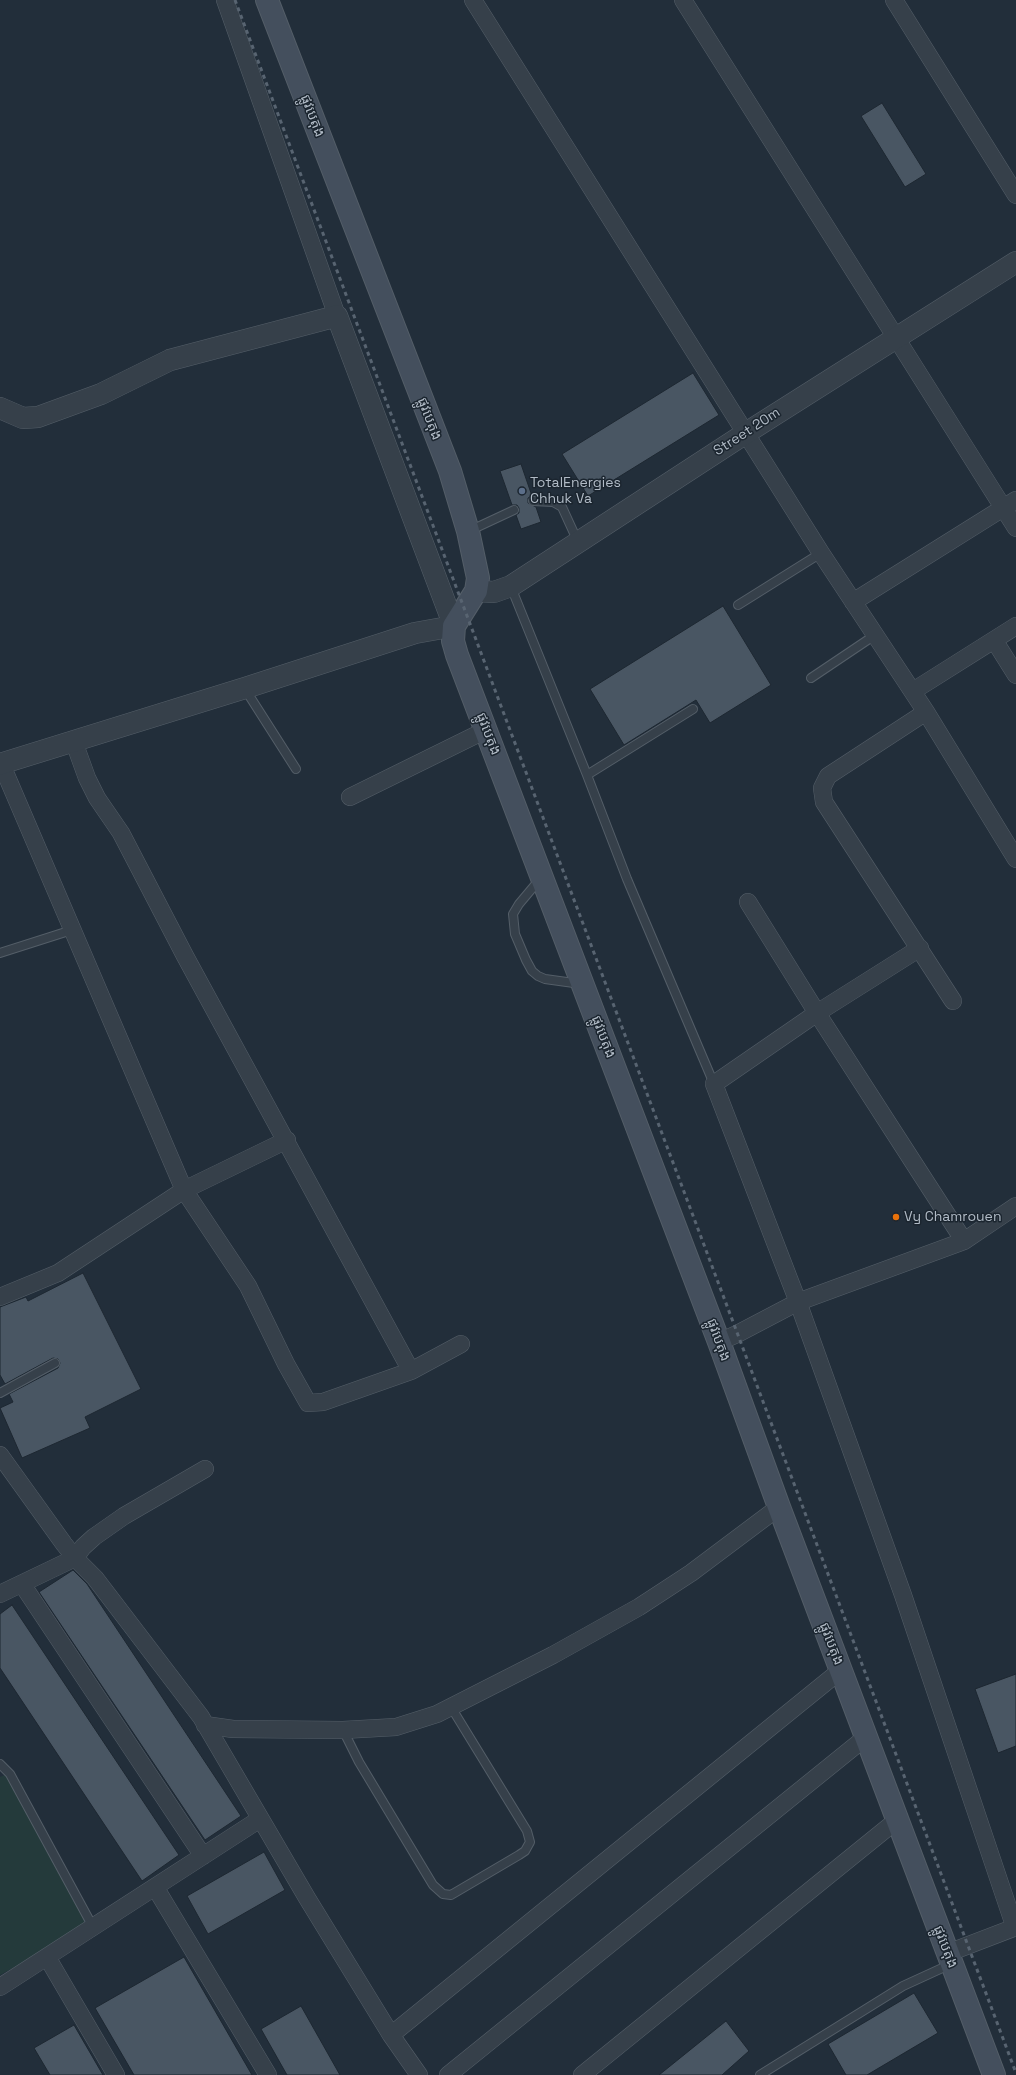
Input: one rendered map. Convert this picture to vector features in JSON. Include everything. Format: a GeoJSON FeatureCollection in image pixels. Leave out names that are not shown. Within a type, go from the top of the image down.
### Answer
{"type":"FeatureCollection","features":[{"type":"Feature","properties":{"kind":"main road","name":"ផ្លូវបេតុង"},"geometry":{"type":"LineString","coordinates":[[267,0],[450,471],[468,531],[478,578],[476,591],[454,626],[453,641],[457,655],[719,1342],[779,1507],[994,2075]]}},
{"type":"Feature","properties":{"kind":"street"},"geometry":{"type":"LineString","coordinates":[[225,0],[337,316],[454,626],[415,633],[74,742],[1,763],[184,1190],[248,1286],[286,1364],[308,1403],[323,1402],[411,1371],[460,1344]]}},
{"type":"Feature","properties":{"kind":"street"},"geometry":{"type":"LineString","coordinates":[[473,0],[821,553],[926,712],[1016,860]]}},
{"type":"Feature","properties":{"kind":"street"},"geometry":{"type":"LineString","coordinates":[[683,0],[896,337],[1010,504],[1016,528]]}},
{"type":"Feature","properties":{"kind":"street"},"geometry":{"type":"LineString","coordinates":[[894,0],[1016,195]]}},
{"type":"Feature","properties":{"kind":"street","name":"Street 20m"},"geometry":{"type":"LineString","coordinates":[[476,591],[494,592],[511,586],[746,433],[1016,262]]}},
{"type":"Feature","properties":{"kind":"street"},"geometry":{"type":"LineString","coordinates":[[0,408],[23,418],[38,417],[101,394],[170,360],[337,316]]}},
{"type":"Feature","properties":{"kind":"street"},"geometry":{"type":"LineString","coordinates":[[853,602],[1010,504]]}},
{"type":"Feature","properties":{"kind":"street"},"geometry":{"type":"LineString","coordinates":[[913,692],[1016,626]]}},
{"type":"Feature","properties":{"kind":"street"},"geometry":{"type":"LineString","coordinates":[[994,640],[1016,675]]}},
{"type":"Feature","properties":{"kind":"street"},"geometry":{"type":"LineString","coordinates":[[926,712],[828,776],[822,788],[824,802],[953,1001]]}},
{"type":"Feature","properties":{"kind":"street"},"geometry":{"type":"LineString","coordinates":[[350,797],[486,730]]}},
{"type":"Feature","properties":{"kind":"street"},"geometry":{"type":"LineString","coordinates":[[74,742],[87,778],[97,798],[121,833],[189,963],[287,1140],[411,1371]]}},
{"type":"Feature","properties":{"kind":"street"},"geometry":{"type":"LineString","coordinates":[[748,902],[817,1013],[964,1241]]}},
{"type":"Feature","properties":{"kind":"street"},"geometry":{"type":"LineString","coordinates":[[920,948],[817,1013],[714,1084],[798,1302],[903,1595],[1016,1928],[950,1958]]}},
{"type":"Feature","properties":{"kind":"street"},"geometry":{"type":"LineString","coordinates":[[0,1296],[58,1273],[184,1190],[287,1140]]}},
{"type":"Feature","properties":{"kind":"street"},"geometry":{"type":"LineString","coordinates":[[719,1342],[798,1302],[964,1241],[1016,1206]]}},
{"type":"Feature","properties":{"kind":"street"},"geometry":{"type":"LineString","coordinates":[[0,1455],[75,1558],[95,1578],[205,1725],[260,1819],[391,2035],[419,2075]]}},
{"type":"Feature","properties":{"kind":"street"},"geometry":{"type":"LineString","coordinates":[[0,1594],[75,1558],[94,1537],[124,1516],[205,1469]]}},
{"type":"Feature","properties":{"kind":"street"},"geometry":{"type":"LineString","coordinates":[[205,1725],[233,1729],[343,1730],[396,1727],[437,1714],[553,1656],[639,1607],[691,1573],[779,1507]]}},
{"type":"Feature","properties":{"kind":"street"},"geometry":{"type":"LineString","coordinates":[[22,1584],[203,1856]]}},
{"type":"Feature","properties":{"kind":"street"},"geometry":{"type":"LineString","coordinates":[[391,2035],[841,1670]]}},
{"type":"Feature","properties":{"kind":"street"},"geometry":{"type":"LineString","coordinates":[[448,2075],[866,1736]]}},
{"type":"Feature","properties":{"kind":"street"},"geometry":{"type":"LineString","coordinates":[[0,1987],[260,1819]]}},
{"type":"Feature","properties":{"kind":"street"},"geometry":{"type":"LineString","coordinates":[[582,2075],[897,1820]]}},
{"type":"Feature","properties":{"kind":"street"},"geometry":{"type":"LineString","coordinates":[[155,1887],[268,2075]]}},
{"type":"Feature","properties":{"kind":"street"},"geometry":{"type":"LineString","coordinates":[[47,1957],[116,2075]]}},
{"type":"Feature","properties":{"kind":"lane"},"geometry":{"type":"LineString","coordinates":[[533,501],[553,502],[562,507],[578,542]]}},
{"type":"Feature","properties":{"kind":"lane"},"geometry":{"type":"LineString","coordinates":[[468,531],[514,510]]}},
{"type":"Feature","properties":{"kind":"lane"},"geometry":{"type":"LineString","coordinates":[[738,605],[821,553]]}},
{"type":"Feature","properties":{"kind":"lane"},"geometry":{"type":"LineString","coordinates":[[511,586],[627,879],[714,1084]]}},
{"type":"Feature","properties":{"kind":"lane"},"geometry":{"type":"LineString","coordinates":[[811,678],[875,635]]}},
{"type":"Feature","properties":{"kind":"lane"},"geometry":{"type":"LineString","coordinates":[[245,688],[296,769]]}},
{"type":"Feature","properties":{"kind":"lane"},"geometry":{"type":"LineString","coordinates":[[587,775],[693,709]]}},
{"type":"Feature","properties":{"kind":"lane"},"geometry":{"type":"LineString","coordinates":[[542,877],[519,904],[514,914],[515,934],[532,971],[538,976],[545,979],[582,984]]}},
{"type":"Feature","properties":{"kind":"lane"},"geometry":{"type":"LineString","coordinates":[[0,953],[72,930]]}},
{"type":"Feature","properties":{"kind":"lane"},"geometry":{"type":"LineString","coordinates":[[0,1393],[55,1363]]}},
{"type":"Feature","properties":{"kind":"lane"},"geometry":{"type":"LineString","coordinates":[[343,1730],[359,1762],[433,1884],[443,1894],[451,1895],[519,1855],[525,1850],[530,1842],[527,1831],[451,1707]]}},
{"type":"Feature","properties":{"kind":"lane"},"geometry":{"type":"LineString","coordinates":[[0,1764],[10,1774],[93,1926]]}},
{"type":"Feature","properties":{"kind":"lane"},"geometry":{"type":"LineString","coordinates":[[760,2075],[950,1958]]}},
{"type":"Feature","properties":{"kind":"green space"},"geometry":{"type":"Polygon","coordinates":[[[7,1774],[89,1927],[0,1975],[0,1777],[7,1774]]]}},
{"type":"Feature","properties":{"kind":"building"},"geometry":{"type":"Polygon","coordinates":[[[882,103],[926,174],[905,187],[861,116],[882,103]]]}},
{"type":"Feature","properties":{"kind":"building"},"geometry":{"type":"Polygon","coordinates":[[[693,373],[719,415],[588,496],[562,454],[693,373]]]}},
{"type":"Feature","properties":{"kind":"building"},"geometry":{"type":"Polygon","coordinates":[[[521,464],[532,496],[528,498],[528,503],[536,507],[541,522],[521,529],[516,515],[519,513],[519,508],[517,505],[512,505],[500,471],[521,464]]]}},
{"type":"Feature","properties":{"kind":"building"},"geometry":{"type":"Polygon","coordinates":[[[723,606],[771,685],[710,723],[696,700],[624,745],[590,689],[723,606]]]}},
{"type":"Feature","properties":{"kind":"building"},"geometry":{"type":"Polygon","coordinates":[[[83,1273],[141,1389],[85,1417],[90,1428],[22,1458],[0,1408],[13,1402],[9,1394],[58,1368],[60,1363],[58,1359],[53,1358],[5,1384],[0,1375],[0,1307],[26,1297],[28,1301],[83,1273]]]}},
{"type":"Feature","properties":{"kind":"building"},"geometry":{"type":"Polygon","coordinates":[[[73,1570],[87,1584],[241,1816],[205,1840],[39,1592],[73,1570]]]}},
{"type":"Feature","properties":{"kind":"building"},"geometry":{"type":"Polygon","coordinates":[[[12,1605],[179,1855],[142,1881],[0,1668],[0,1614],[12,1605]]]}},
{"type":"Feature","properties":{"kind":"building"},"geometry":{"type":"Polygon","coordinates":[[[1016,1674],[1016,1746],[998,1753],[975,1689],[1016,1674]]]}},
{"type":"Feature","properties":{"kind":"building"},"geometry":{"type":"Polygon","coordinates":[[[264,1852],[285,1890],[208,1934],[187,1896],[264,1852]]]}},
{"type":"Feature","properties":{"kind":"building"},"geometry":{"type":"Polygon","coordinates":[[[184,1957],[252,2075],[134,2075],[95,2008],[184,1957]]]}},
{"type":"Feature","properties":{"kind":"building"},"geometry":{"type":"Polygon","coordinates":[[[914,1993],[938,2033],[867,2075],[846,2075],[828,2044],[914,1993]]]}},
{"type":"Feature","properties":{"kind":"building"},"geometry":{"type":"Polygon","coordinates":[[[301,2006],[340,2075],[287,2075],[261,2029],[301,2006]]]}},
{"type":"Feature","properties":{"kind":"building"},"geometry":{"type":"Polygon","coordinates":[[[726,2021],[749,2051],[722,2075],[659,2075],[726,2021]]]}},
{"type":"Feature","properties":{"kind":"building"},"geometry":{"type":"Polygon","coordinates":[[[74,2025],[103,2075],[50,2075],[34,2048],[74,2025]]]}},
{"type":"Feature","properties":{"kind":"railway"},"geometry":{"type":"LineString","coordinates":[[235,0],[1016,2073]]}},
{"type":"Feature","properties":{"kind":"place","name":"TotalEnergies Chhuk Va"},"geometry":{"type":"Point","coordinates":[522,491]}},
{"type":"Feature","properties":{"kind":"place","name":"Vy Chamrouen"},"geometry":{"type":"Point","coordinates":[896,1217]}}]}
